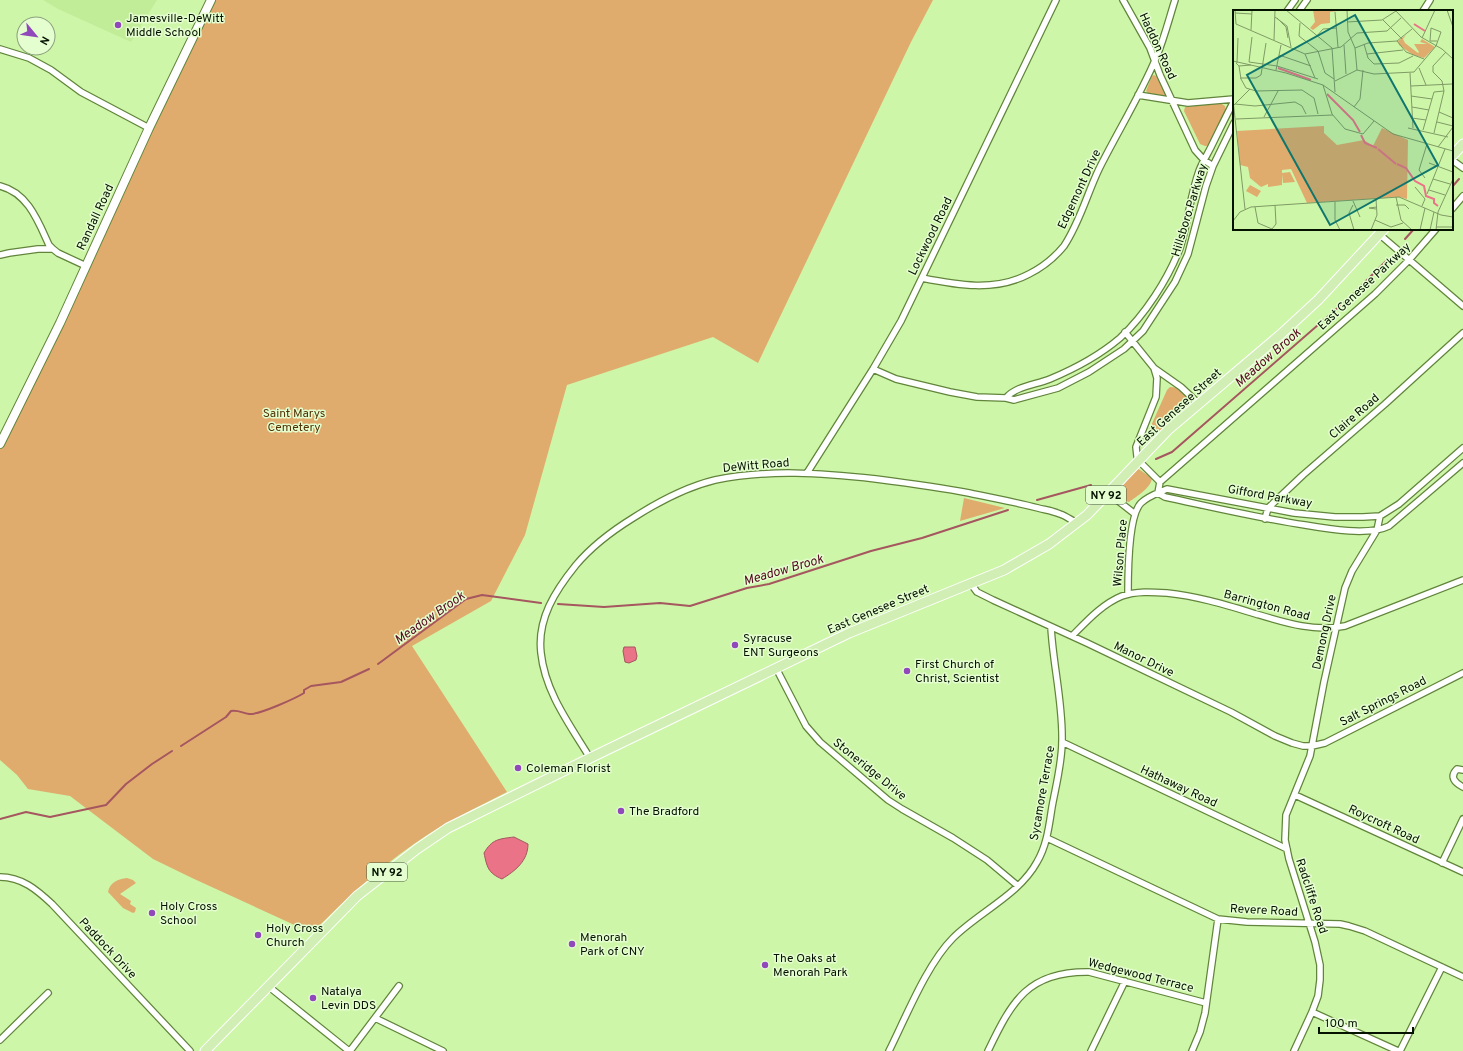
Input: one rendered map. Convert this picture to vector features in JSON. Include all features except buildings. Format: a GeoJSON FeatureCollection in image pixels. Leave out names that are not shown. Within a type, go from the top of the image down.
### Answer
{"type":"FeatureCollection","features":[{"type":"Feature","properties":{"kind":"main road"},"geometry":{"type":"LineString","coordinates":[[1453,155],[1463,144]]}},
{"type":"Feature","properties":{"kind":"main road","name":"East Genesee Street"},"geometry":{"type":"LineString","coordinates":[[205,1051],[357,896],[417,849],[448,828],[849,633],[971,584],[1024,560],[1049,544],[1076,523],[1108,493],[1168,429],[1280,335],[1318,300],[1382,232]]}},
{"type":"Feature","properties":{"kind":"street","name":"Randall Road"},"geometry":{"type":"LineString","coordinates":[[0,444],[60,323],[149,128],[211,0]]}},
{"type":"Feature","properties":{"kind":"street","name":"Lockwood Road"},"geometry":{"type":"LineString","coordinates":[[807,473],[873,369],[901,320],[1056,0]]}},
{"type":"Feature","properties":{"kind":"street","name":"Haddon Road"},"geometry":{"type":"LineString","coordinates":[[1123,0],[1150,48],[1154,62],[1195,150],[1204,160],[1213,166]]}},
{"type":"Feature","properties":{"kind":"street","name":"Edgemont Drive"},"geometry":{"type":"LineString","coordinates":[[922,278],[958,285],[984,286],[1003,284],[1022,278],[1047,262],[1062,248],[1077,222],[1098,170],[1154,62],[1168,26],[1175,0]]}},
{"type":"Feature","properties":{"kind":"street"},"geometry":{"type":"LineString","coordinates":[[1288,10],[1294,0]]}},
{"type":"Feature","properties":{"kind":"street"},"geometry":{"type":"LineString","coordinates":[[1300,10],[1307,0]]}},
{"type":"Feature","properties":{"kind":"street"},"geometry":{"type":"LineString","coordinates":[[1424,10],[1430,0]]}},
{"type":"Feature","properties":{"kind":"street"},"geometry":{"type":"LineString","coordinates":[[0,49],[29,58],[52,70],[81,92],[149,128]]}},
{"type":"Feature","properties":{"kind":"street"},"geometry":{"type":"LineString","coordinates":[[1138,95],[1188,103],[1233,100]]}},
{"type":"Feature","properties":{"kind":"street","name":"Hillsboro Parkway"},"geometry":{"type":"LineString","coordinates":[[1006,398],[1011,392],[1048,380],[1074,368],[1104,350],[1125,332],[1158,290],[1175,259],[1200,169],[1233,102]]}},
{"type":"Feature","properties":{"kind":"street","name":"Hillsboro Parkway"},"geometry":{"type":"LineString","coordinates":[[873,369],[896,379],[950,392],[977,397],[1006,398],[1014,400],[1058,388],[1089,372],[1124,349],[1143,331],[1171,288],[1188,254],[1201,200],[1213,166],[1233,126]]}},
{"type":"Feature","properties":{"kind":"street"},"geometry":{"type":"LineString","coordinates":[[1453,161],[1463,168]]}},
{"type":"Feature","properties":{"kind":"street"},"geometry":{"type":"LineString","coordinates":[[0,186],[18,194],[26,201],[49,245],[53,249],[58,253],[86,266]]}},
{"type":"Feature","properties":{"kind":"street"},"geometry":{"type":"LineString","coordinates":[[1453,208],[1463,196]]}},
{"type":"Feature","properties":{"kind":"street","name":"East Genesee Parkway"},"geometry":{"type":"LineString","coordinates":[[1160,482],[1374,294],[1409,260],[1435,230]]}},
{"type":"Feature","properties":{"kind":"street"},"geometry":{"type":"LineString","coordinates":[[1382,232],[1409,260],[1463,306]]}},
{"type":"Feature","properties":{"kind":"street"},"geometry":{"type":"LineString","coordinates":[[0,255],[38,249],[53,249]]}},
{"type":"Feature","properties":{"kind":"street"},"geometry":{"type":"LineString","coordinates":[[1125,332],[1154,368],[1181,387],[1198,403]]}},
{"type":"Feature","properties":{"kind":"street","name":"Claire Road"},"geometry":{"type":"LineString","coordinates":[[1268,508],[1463,333]]}},
{"type":"Feature","properties":{"kind":"street"},"geometry":{"type":"LineString","coordinates":[[1154,368],[1157,378],[1156,396],[1136,447],[1136,456],[1138,460],[1160,482],[1158,493]]}},
{"type":"Feature","properties":{"kind":"street"},"geometry":{"type":"LineString","coordinates":[[1380,516],[1398,504],[1463,448]]}},
{"type":"Feature","properties":{"kind":"street"},"geometry":{"type":"LineString","coordinates":[[1377,530],[1389,526],[1463,463]]}},
{"type":"Feature","properties":{"kind":"street","name":"DeWitt Road"},"geometry":{"type":"LineString","coordinates":[[590,758],[555,700],[545,677],[540,644],[545,614],[552,599],[568,575],[596,544],[651,506],[682,492],[714,481],[752,474],[807,473],[852,476],[932,486],[1061,514],[1076,523]]}},
{"type":"Feature","properties":{"kind":"street","name":"Gifford Parkway"},"geometry":{"type":"LineString","coordinates":[[1134,514],[1139,505],[1148,497],[1167,489],[1312,515],[1363,517],[1380,516]]}},
{"type":"Feature","properties":{"kind":"street"},"geometry":{"type":"LineString","coordinates":[[1108,493],[1134,514]]}},
{"type":"Feature","properties":{"kind":"street","name":"Gifford Parkway"},"geometry":{"type":"LineString","coordinates":[[1158,493],[1165,497],[1265,519],[1327,529],[1352,531],[1377,530]]}},
{"type":"Feature","properties":{"kind":"street"},"geometry":{"type":"LineString","coordinates":[[1265,519],[1268,508]]}},
{"type":"Feature","properties":{"kind":"street","name":"Wilson Place"},"geometry":{"type":"LineString","coordinates":[[1128,594],[1129,562],[1134,514]]}},
{"type":"Feature","properties":{"kind":"street","name":"Demong Drive"},"geometry":{"type":"LineString","coordinates":[[1312,746],[1347,582],[1377,530],[1380,516]]}},
{"type":"Feature","properties":{"kind":"street","name":"Barrington Road"},"geometry":{"type":"LineString","coordinates":[[1072,636],[1090,618],[1114,600],[1128,594],[1152,592],[1182,595],[1208,600],[1307,628],[1336,628],[1345,626],[1463,580]]}},
{"type":"Feature","properties":{"kind":"street","name":"Manor Drive"},"geometry":{"type":"LineString","coordinates":[[971,584],[977,592],[1231,712],[1275,736],[1292,743],[1312,746]]}},
{"type":"Feature","properties":{"kind":"street","name":"Sycamore Terrace"},"geometry":{"type":"LineString","coordinates":[[889,1051],[923,983],[940,953],[952,939],[973,920],[1018,886],[1029,875],[1038,862],[1047,838],[1061,760],[1062,742],[1062,725],[1051,627]]}},
{"type":"Feature","properties":{"kind":"street","name":"Stoneridge Drive"},"geometry":{"type":"LineString","coordinates":[[776,668],[806,726],[820,742],[888,800],[902,810],[964,845],[987,860],[1018,886]]}},
{"type":"Feature","properties":{"kind":"street","name":"Salt Springs Road"},"geometry":{"type":"LineString","coordinates":[[1312,746],[1325,743],[1348,732],[1463,673]]}},
{"type":"Feature","properties":{"kind":"street","name":"Hathaway Road"},"geometry":{"type":"LineString","coordinates":[[1062,742],[1287,849]]}},
{"type":"Feature","properties":{"kind":"street","name":"Radcliffe Road"},"geometry":{"type":"LineString","coordinates":[[1294,1051],[1318,996],[1320,965],[1310,924],[1287,849],[1285,840],[1286,815],[1307,766],[1312,746]]}},
{"type":"Feature","properties":{"kind":"street"},"geometry":{"type":"LineString","coordinates":[[1463,770],[1457,770],[1454,772],[1453,778],[1455,783],[1463,788]]}},
{"type":"Feature","properties":{"kind":"street","name":"Roycroft Road"},"geometry":{"type":"LineString","coordinates":[[1295,795],[1463,872]]}},
{"type":"Feature","properties":{"kind":"street"},"geometry":{"type":"LineString","coordinates":[[1442,863],[1463,819]]}},
{"type":"Feature","properties":{"kind":"street","name":"Revere Road"},"geometry":{"type":"LineString","coordinates":[[1047,838],[1218,918],[1247,922],[1349,926],[1365,931],[1463,977]]}},
{"type":"Feature","properties":{"kind":"street","name":"Paddock Drive"},"geometry":{"type":"LineString","coordinates":[[0,878],[26,883],[37,890],[52,904],[190,1051]]}},
{"type":"Feature","properties":{"kind":"street"},"geometry":{"type":"LineString","coordinates":[[1192,1051],[1200,1032],[1206,1003],[1218,918]]}},
{"type":"Feature","properties":{"kind":"street"},"geometry":{"type":"LineString","coordinates":[[1312,1012],[1399,1051],[1442,967]]}},
{"type":"Feature","properties":{"kind":"street","name":"Wedgewood Terrace"},"geometry":{"type":"LineString","coordinates":[[988,1051],[1009,1010],[1021,995],[1041,980],[1055,974],[1078,971],[1089,972],[1206,1003]]}},
{"type":"Feature","properties":{"kind":"street"},"geometry":{"type":"LineString","coordinates":[[1091,1051],[1125,981]]}},
{"type":"Feature","properties":{"kind":"street"},"geometry":{"type":"LineString","coordinates":[[268,986],[349,1051],[399,986]]}},
{"type":"Feature","properties":{"kind":"street"},"geometry":{"type":"LineString","coordinates":[[0,1040],[48,993]]}},
{"type":"Feature","properties":{"kind":"street"},"geometry":{"type":"LineString","coordinates":[[375,1018],[443,1051]]}},
{"type":"Feature","properties":{"kind":"shaded area","name":"Jamesville-DeWitt Middle School"},"geometry":{"type":"Polygon","coordinates":[[[43,0],[157,0],[131,42],[58,9],[43,0]]]}},
{"type":"Feature","properties":{"kind":"shaded area"},"geometry":{"type":"Polygon","coordinates":[[[624,647],[635,647],[637,656],[636,660],[629,663],[625,662],[623,651],[624,647]]]}},
{"type":"Feature","properties":{"kind":"shaded area"},"geometry":{"type":"Polygon","coordinates":[[[514,837],[528,844],[526,856],[512,873],[502,879],[491,872],[486,862],[484,853],[496,840],[514,837]]]}},
{"type":"Feature","properties":{"kind":"green space","name":"Saint Marys Cemetery"},"geometry":{"type":"Polygon","coordinates":[[[211,0],[933,0],[911,42],[758,363],[713,337],[567,385],[525,535],[491,601],[412,646],[507,792],[425,836],[400,854],[361,886],[312,933],[153,859],[70,796],[28,789],[17,775],[0,760],[0,444],[211,0]]]}},
{"type":"Feature","properties":{"kind":"green space"},"geometry":{"type":"Polygon","coordinates":[[[1154,75],[1167,96],[1148,93],[1146,91],[1152,76],[1154,75]]]}},
{"type":"Feature","properties":{"kind":"green space"},"geometry":{"type":"Polygon","coordinates":[[[1222,104],[1225,106],[1226,111],[1209,146],[1205,146],[1200,144],[1184,111],[1185,107],[1222,104]]]}},
{"type":"Feature","properties":{"kind":"green space"},"geometry":{"type":"Polygon","coordinates":[[[1170,387],[1179,389],[1184,393],[1190,400],[1189,404],[1141,448],[1167,390],[1170,387]]]}},
{"type":"Feature","properties":{"kind":"green space"},"geometry":{"type":"Polygon","coordinates":[[[1137,468],[1152,478],[1151,482],[1140,494],[1129,502],[1125,501],[1119,495],[1119,490],[1137,468]]]}},
{"type":"Feature","properties":{"kind":"green space"},"geometry":{"type":"Polygon","coordinates":[[[964,498],[1005,508],[960,521],[964,498]]]}},
{"type":"Feature","properties":{"kind":"green space"},"geometry":{"type":"Polygon","coordinates":[[[127,878],[136,883],[120,894],[131,901],[130,904],[136,908],[135,912],[133,913],[123,908],[108,892],[113,883],[127,878]]]}},
{"type":"Feature","properties":{"kind":"waterway","name":"Meadow Brook"},"geometry":{"type":"LineString","coordinates":[[1453,186],[1459,179]]}},
{"type":"Feature","properties":{"kind":"waterway","name":"Meadow Brook"},"geometry":{"type":"LineString","coordinates":[[1405,239],[1413,230]]}},
{"type":"Feature","properties":{"kind":"waterway","name":"Meadow Brook"},"geometry":{"type":"LineString","coordinates":[[1156,459],[1172,452],[1349,298],[1386,261]]}},
{"type":"Feature","properties":{"kind":"waterway","name":"Meadow Brook"},"geometry":{"type":"LineString","coordinates":[[1037,500],[1091,485]]}},
{"type":"Feature","properties":{"kind":"waterway","name":"Meadow Brook"},"geometry":{"type":"LineString","coordinates":[[558,604],[604,607],[660,603],[690,606],[747,588],[769,584],[871,551],[922,538],[1008,510]]}},
{"type":"Feature","properties":{"kind":"waterway","name":"Meadow Brook"},"geometry":{"type":"LineString","coordinates":[[378,664],[466,599],[482,595],[541,603]]}},
{"type":"Feature","properties":{"kind":"waterway","name":"Meadow Brook"},"geometry":{"type":"LineString","coordinates":[[181,746],[226,717],[231,711],[249,714],[261,712],[304,693],[304,690],[311,686],[341,682],[369,669]]}},
{"type":"Feature","properties":{"kind":"waterway","name":"Meadow Brook"},"geometry":{"type":"LineString","coordinates":[[0,819],[26,812],[50,817],[106,805],[126,784],[172,751]]}},
{"type":"Feature","properties":{"kind":"place","name":"Jamesville-DeWitt Middle School"},"geometry":{"type":"Point","coordinates":[118,25]}},
{"type":"Feature","properties":{"kind":"place","name":"Syracuse ENT Surgeons"},"geometry":{"type":"Point","coordinates":[735,645]}},
{"type":"Feature","properties":{"kind":"place","name":"First Church of Christ, Scientist"},"geometry":{"type":"Point","coordinates":[907,671]}},
{"type":"Feature","properties":{"kind":"place","name":"Coleman Florist"},"geometry":{"type":"Point","coordinates":[518,768]}},
{"type":"Feature","properties":{"kind":"place","name":"The Bradford"},"geometry":{"type":"Point","coordinates":[621,811]}},
{"type":"Feature","properties":{"kind":"place","name":"Holy Cross School"},"geometry":{"type":"Point","coordinates":[152,913]}},
{"type":"Feature","properties":{"kind":"place","name":"Holy Cross Church"},"geometry":{"type":"Point","coordinates":[258,935]}},
{"type":"Feature","properties":{"kind":"place","name":"Menorah Park of CNY"},"geometry":{"type":"Point","coordinates":[572,944]}},
{"type":"Feature","properties":{"kind":"place","name":"The Oaks at Menorah Park"},"geometry":{"type":"Point","coordinates":[765,965]}},
{"type":"Feature","properties":{"kind":"place","name":"Natalya Levin DDS"},"geometry":{"type":"Point","coordinates":[313,998]}}]}
